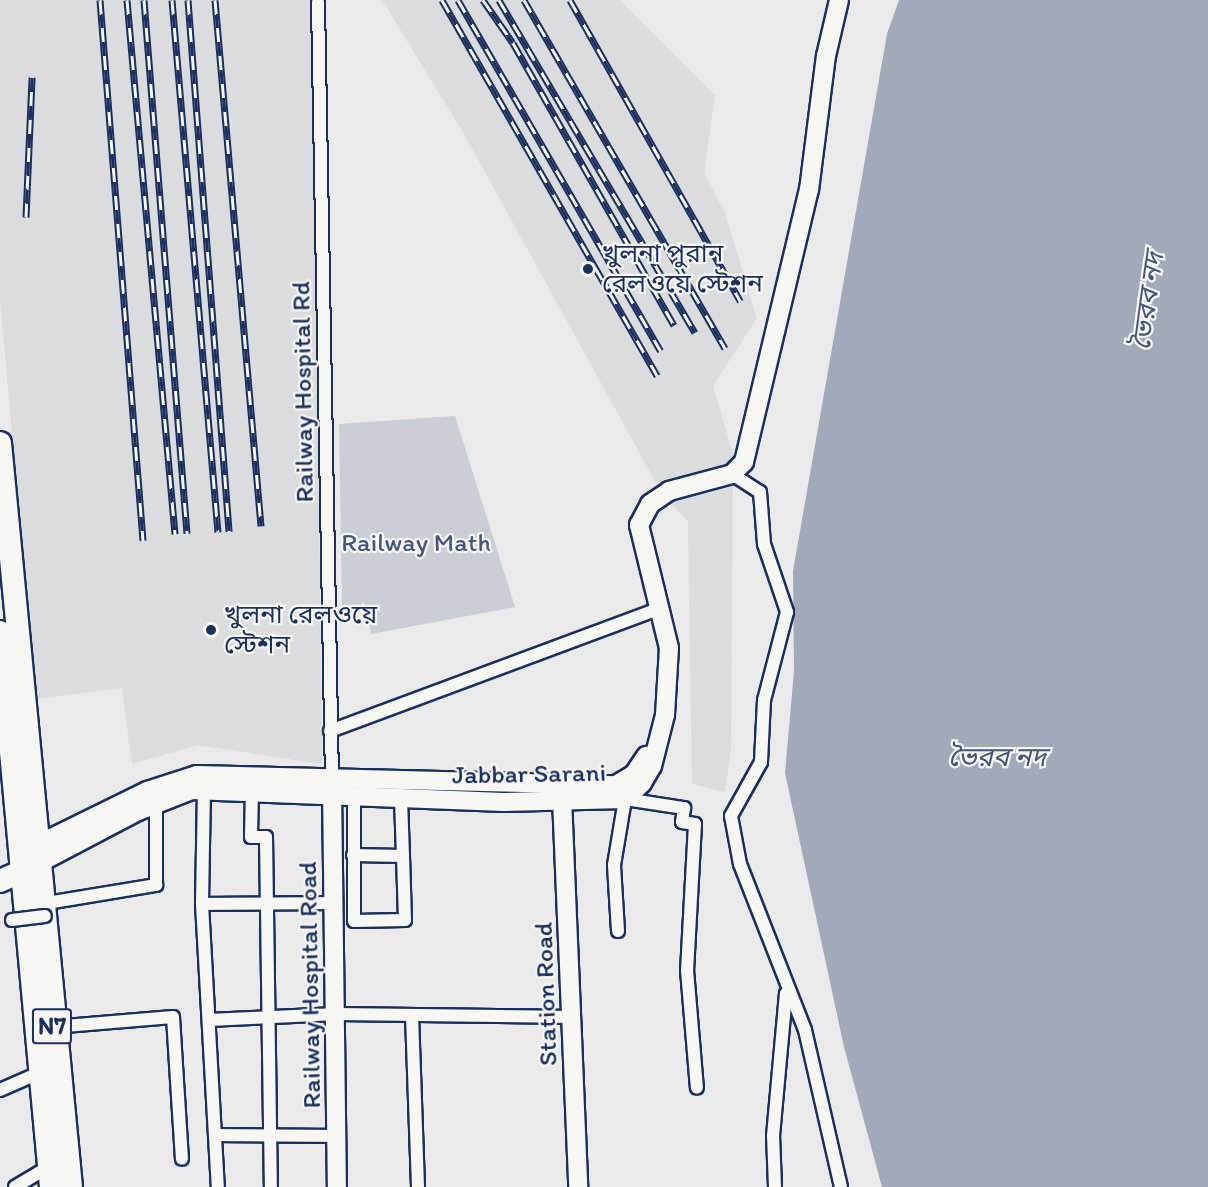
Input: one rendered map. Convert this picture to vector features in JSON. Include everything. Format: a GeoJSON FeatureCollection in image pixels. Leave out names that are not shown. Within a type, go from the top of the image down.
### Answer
{"type":"FeatureCollection","features":[{"type":"Feature","properties":{"kind":"highway","name":"N7"},"geometry":{"type":"LineString","coordinates":[[0,443],[32,861],[39,1072],[50,1177]]}},
{"type":"Feature","properties":{"kind":"highway","name":"N7"},"geometry":{"type":"LineString","coordinates":[[0,633],[32,861],[43,910],[52,1028],[71,1187]]}},
{"type":"Feature","properties":{"kind":"highway"},"geometry":{"type":"LineString","coordinates":[[0,881],[32,861]]}},
{"type":"Feature","properties":{"kind":"main road"},"geometry":{"type":"LineString","coordinates":[[661,608],[640,536],[644,513],[669,491],[732,474],[744,462],[809,190],[826,56],[839,0]]}},
{"type":"Feature","properties":{"kind":"main road","name":"Jabbar Sarani"},"geometry":{"type":"LineString","coordinates":[[32,861],[179,778],[222,774],[332,789],[354,799],[624,799],[652,766],[665,715],[669,648],[661,608]]}},
{"type":"Feature","properties":{"kind":"main road","name":"Jabbar Sarani"},"geometry":{"type":"LineString","coordinates":[[32,861],[156,803],[204,789],[616,786],[644,761],[651,741],[661,608]]}},
{"type":"Feature","properties":{"kind":"main road","name":"Railway Hospital Road"},"geometry":{"type":"LineString","coordinates":[[332,789],[337,1014],[337,1187]]}},
{"type":"Feature","properties":{"kind":"main road","name":"Station Road"},"geometry":{"type":"LineString","coordinates":[[562,798],[573,1017],[578,1187]]}},
{"type":"Feature","properties":{"kind":"street","name":"Railway Hospital Rd"},"geometry":{"type":"LineString","coordinates":[[318,2],[332,789]]}},
{"type":"Feature","properties":{"kind":"street"},"geometry":{"type":"LineString","coordinates":[[732,474],[760,492],[764,544],[787,612],[764,700],[761,762],[731,816],[740,864],[786,993],[805,1030],[841,1187]]}},
{"type":"Feature","properties":{"kind":"street"},"geometry":{"type":"LineString","coordinates":[[330,731],[661,608]]}},
{"type":"Feature","properties":{"kind":"street"},"geometry":{"type":"LineString","coordinates":[[204,789],[202,904],[219,1187]]}},
{"type":"Feature","properties":{"kind":"street"},"geometry":{"type":"LineString","coordinates":[[252,789],[251,837],[266,837],[271,1187]]}},
{"type":"Feature","properties":{"kind":"street"},"geometry":{"type":"LineString","coordinates":[[354,799],[354,921],[405,920],[401,800]]}},
{"type":"Feature","properties":{"kind":"street"},"geometry":{"type":"LineString","coordinates":[[618,931],[614,865],[624,799],[684,808],[682,822],[695,824],[687,970],[697,1088]]}},
{"type":"Feature","properties":{"kind":"street"},"geometry":{"type":"LineString","coordinates":[[12,920],[43,910],[156,885],[156,803]]}},
{"type":"Feature","properties":{"kind":"street"},"geometry":{"type":"LineString","coordinates":[[353,855],[403,856]]}},
{"type":"Feature","properties":{"kind":"street"},"geometry":{"type":"LineString","coordinates":[[202,904],[334,903]]}},
{"type":"Feature","properties":{"kind":"street"},"geometry":{"type":"LineString","coordinates":[[775,1187],[773,1136],[786,993]]}},
{"type":"Feature","properties":{"kind":"street"},"geometry":{"type":"LineString","coordinates":[[209,1020],[269,1019],[337,1014],[573,1017]]}},
{"type":"Feature","properties":{"kind":"street"},"geometry":{"type":"LineString","coordinates":[[412,1015],[418,1187]]}},
{"type":"Feature","properties":{"kind":"street"},"geometry":{"type":"LineString","coordinates":[[52,1028],[173,1017],[182,1159]]}},
{"type":"Feature","properties":{"kind":"street"},"geometry":{"type":"LineString","coordinates":[[0,1090],[39,1072]]}},
{"type":"Feature","properties":{"kind":"street"},"geometry":{"type":"LineString","coordinates":[[216,1135],[337,1136]]}},
{"type":"Feature","properties":{"kind":"street"},"geometry":{"type":"LineString","coordinates":[[15,1187],[50,1177]]}},
{"type":"Feature","properties":{"kind":"shaded area"},"geometry":{"type":"Polygon","coordinates":[[[0,0],[313,0],[322,764],[197,745],[132,764],[122,688],[36,699],[0,300],[0,0]]]}},
{"type":"Feature","properties":{"kind":"shaded area"},"geometry":{"type":"Polygon","coordinates":[[[382,0],[620,0],[715,95],[704,173],[725,213],[757,318],[713,386],[733,454],[731,749],[725,792],[692,784],[688,521],[662,494],[464,134],[382,0]]]}},
{"type":"Feature","properties":{"kind":"green space","name":"Railway Math"},"geometry":{"type":"Polygon","coordinates":[[[455,416],[515,607],[371,634],[366,607],[342,607],[339,424],[455,416]]]}},
{"type":"Feature","properties":{"kind":"water","name":"ভৈরব নদ"},"geometry":{"type":"Polygon","coordinates":[[[899,0],[1208,0],[1208,1187],[882,1187],[844,1047],[785,773],[794,671],[793,571],[887,34],[899,0]]]}},
{"type":"Feature","properties":{"kind":"railway"},"geometry":{"type":"LineString","coordinates":[[100,0],[143,540]]}},
{"type":"Feature","properties":{"kind":"railway"},"geometry":{"type":"LineString","coordinates":[[127,0],[175,534]]}},
{"type":"Feature","properties":{"kind":"railway"},"geometry":{"type":"LineString","coordinates":[[144,0],[187,533]]}},
{"type":"Feature","properties":{"kind":"railway"},"geometry":{"type":"LineString","coordinates":[[172,0],[218,532]]}},
{"type":"Feature","properties":{"kind":"railway"},"geometry":{"type":"LineString","coordinates":[[188,0],[229,531]]}},
{"type":"Feature","properties":{"kind":"railway"},"geometry":{"type":"LineString","coordinates":[[215,0],[261,526]]}},
{"type":"Feature","properties":{"kind":"railway"},"geometry":{"type":"LineString","coordinates":[[442,0],[657,376]]}},
{"type":"Feature","properties":{"kind":"railway"},"geometry":{"type":"LineString","coordinates":[[458,0],[661,351]]}},
{"type":"Feature","properties":{"kind":"railway"},"geometry":{"type":"LineString","coordinates":[[483,0],[513,43],[674,325]]}},
{"type":"Feature","properties":{"kind":"railway"},"geometry":{"type":"LineString","coordinates":[[499,0],[695,333]]}},
{"type":"Feature","properties":{"kind":"railway"},"geometry":{"type":"LineString","coordinates":[[524,0],[725,348]]}},
{"type":"Feature","properties":{"kind":"railway"},"geometry":{"type":"LineString","coordinates":[[570,0],[740,301]]}},
{"type":"Feature","properties":{"kind":"railway"},"geometry":{"type":"LineString","coordinates":[[26,217],[32,77]]}},
{"type":"Feature","properties":{"kind":"place","name":"খুলনা পুরান রেলওয়ে স্টেশন"},"geometry":{"type":"Point","coordinates":[588,269]}},
{"type":"Feature","properties":{"kind":"place","name":"খুলনা রেলওয়ে স্টেশন"},"geometry":{"type":"Point","coordinates":[211,630]}}]}
